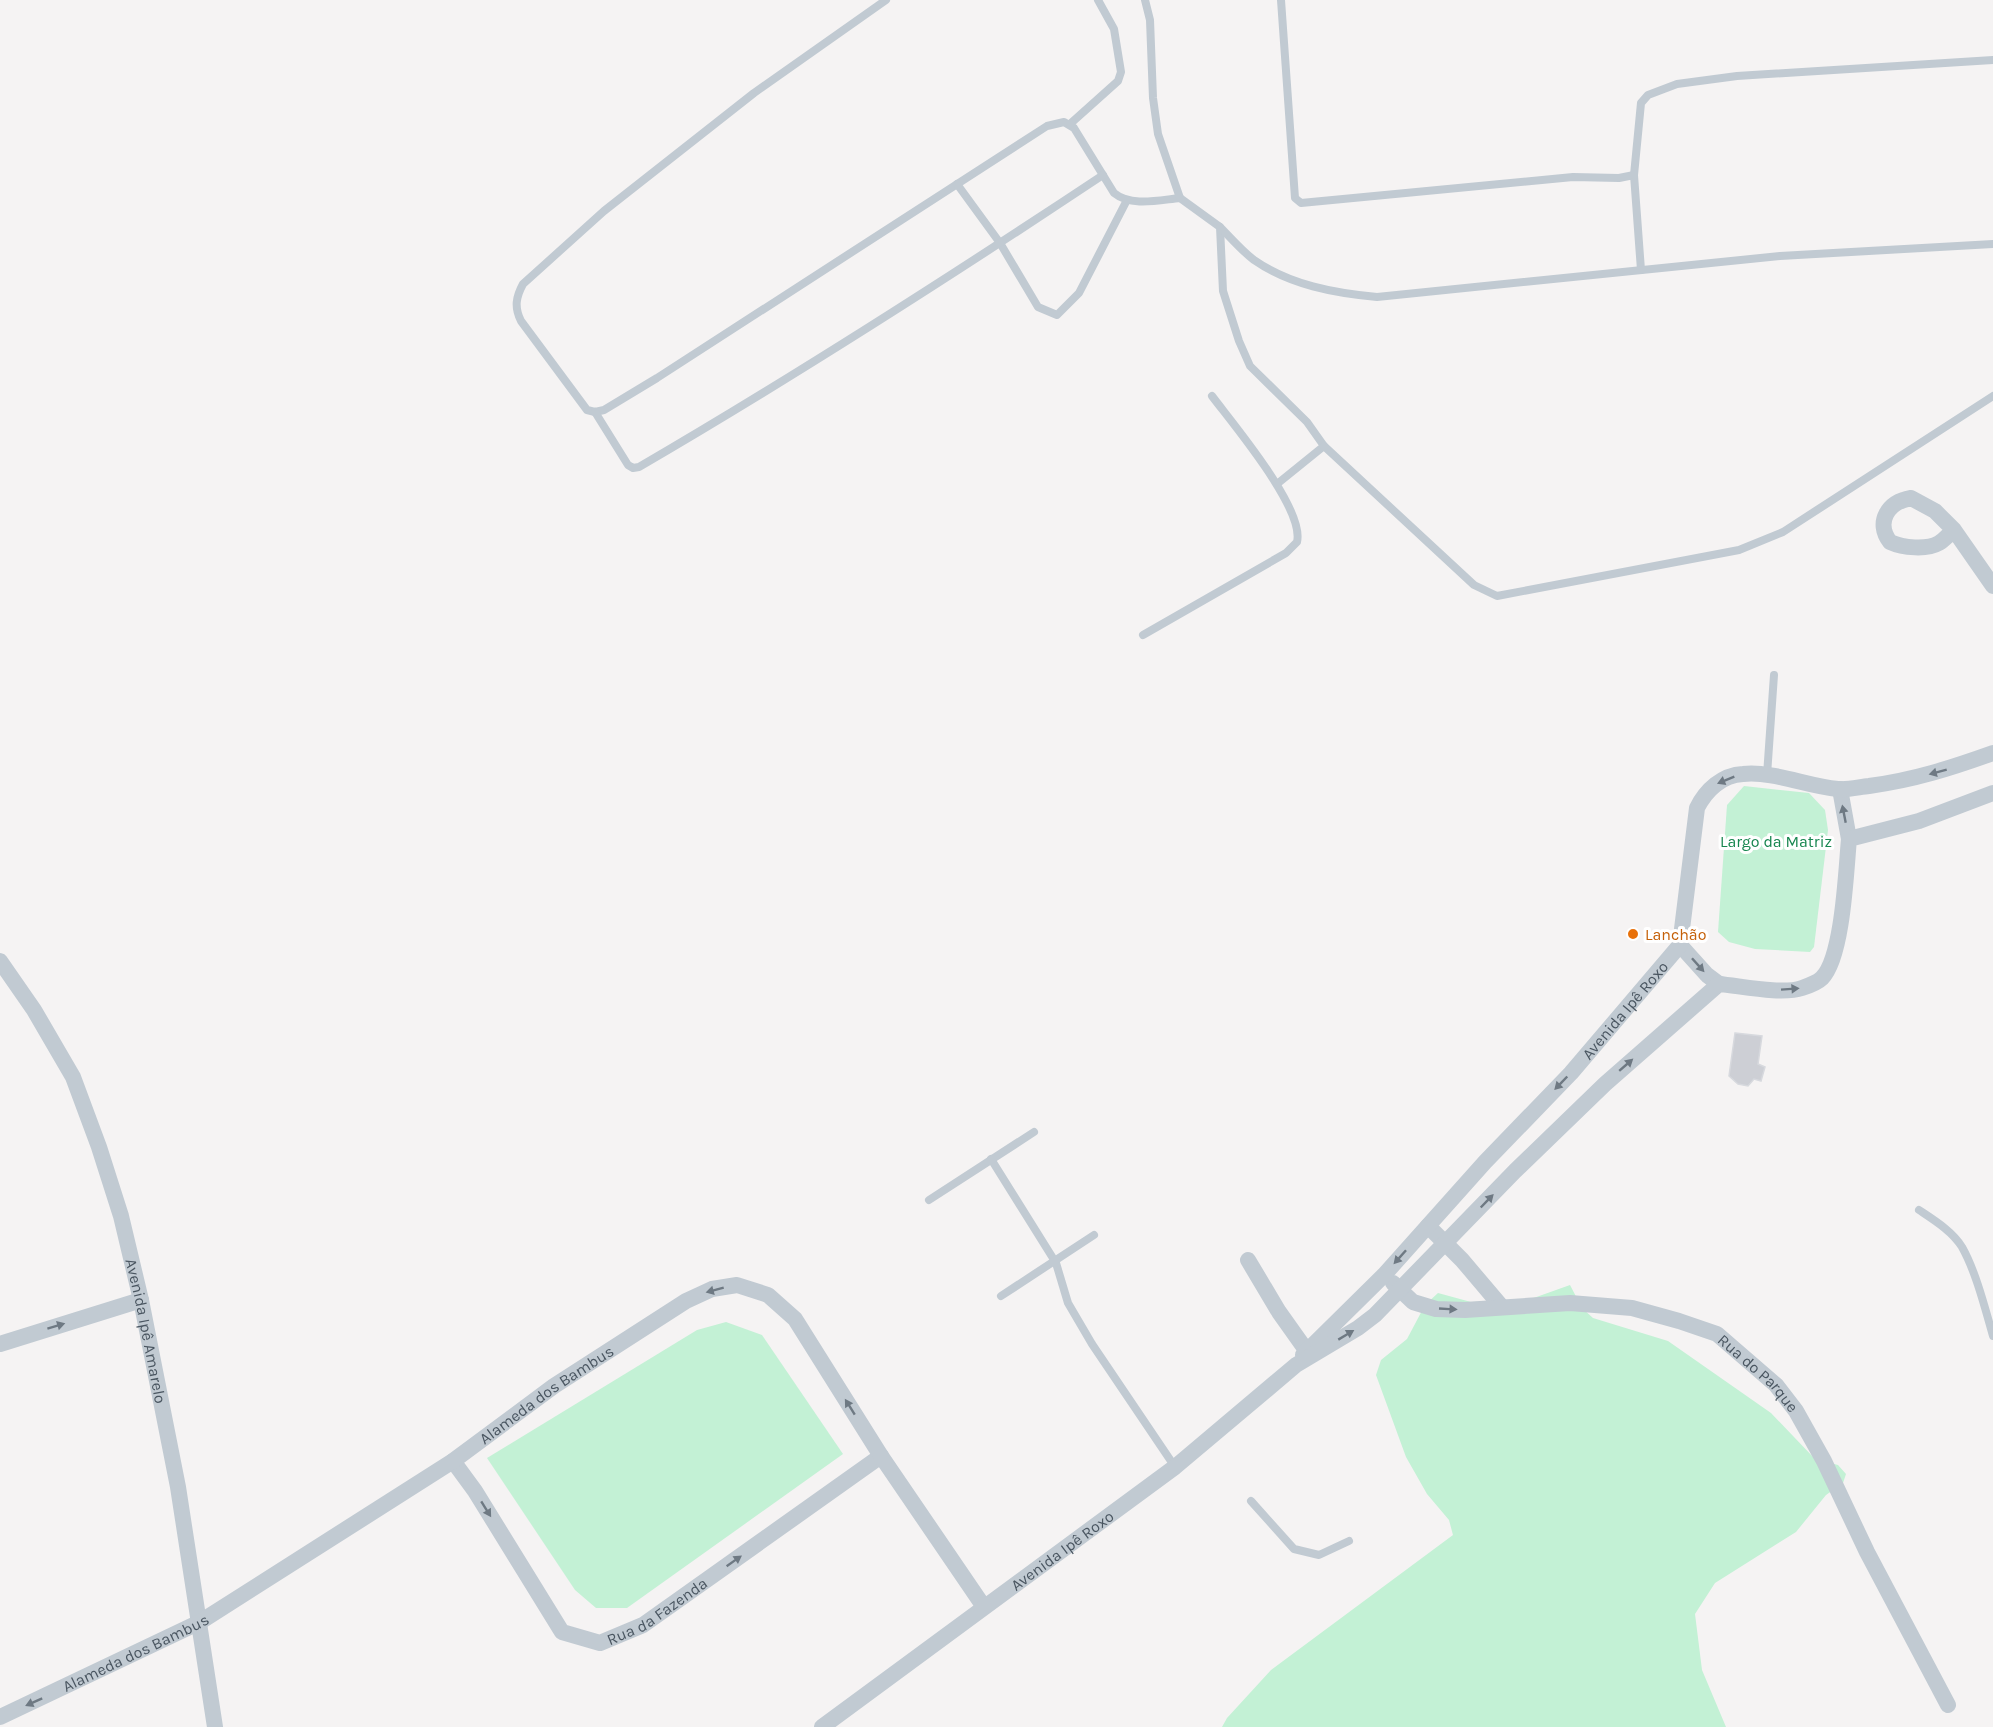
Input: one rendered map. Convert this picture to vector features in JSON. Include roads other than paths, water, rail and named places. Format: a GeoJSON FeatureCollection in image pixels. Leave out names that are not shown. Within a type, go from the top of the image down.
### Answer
{"type":"FeatureCollection","features":[{"type":"Feature","properties":{"kind":"street"},"geometry":{"type":"LineString","coordinates":[[1954,530],[1993,586]]}},
{"type":"Feature","properties":{"kind":"street","name":"Avenida Ipê Roxo"},"geometry":{"type":"LineString","coordinates":[[1296,1365],[1306,1350],[1384,1275],[1571,1073],[1680,945],[1697,808],[1704,795],[1715,784],[1742,774],[1767,775],[1840,789],[1895,782],[1942,771],[1993,753]]}},
{"type":"Feature","properties":{"kind":"street"},"geometry":{"type":"LineString","coordinates":[[1680,945],[1707,975],[1719,984],[1777,990],[1800,989],[1821,979],[1831,965],[1836,951],[1845,886],[1849,838],[1840,789]]}},
{"type":"Feature","properties":{"kind":"street"},"geometry":{"type":"LineString","coordinates":[[1849,838],[1919,821],[1993,793]]}},
{"type":"Feature","properties":{"kind":"street","name":"Avenida Ipê Amarelo"},"geometry":{"type":"LineString","coordinates":[[0,961],[34,1010],[73,1077],[99,1146],[121,1216],[141,1300],[177,1487],[215,1727]]}},
{"type":"Feature","properties":{"kind":"street","name":"Avenida Ipê Roxo"},"geometry":{"type":"LineString","coordinates":[[822,1727],[1175,1467],[1296,1365],[1358,1328],[1400,1291],[1515,1171],[1605,1084],[1719,984]]}},
{"type":"Feature","properties":{"kind":"street"},"geometry":{"type":"LineString","coordinates":[[1428,1226],[1462,1260],[1501,1306]]}},
{"type":"Feature","properties":{"kind":"street"},"geometry":{"type":"LineString","coordinates":[[1248,1260],[1279,1312],[1306,1350]]}},
{"type":"Feature","properties":{"kind":"street"},"geometry":{"type":"LineString","coordinates":[[1384,1275],[1400,1291]]}},
{"type":"Feature","properties":{"kind":"street","name":"Alameda dos Bambus"},"geometry":{"type":"LineString","coordinates":[[0,1717],[200,1622],[453,1461],[554,1386],[686,1301],[712,1289],[737,1285],[768,1295],[795,1319],[881,1456],[984,1607]]}},
{"type":"Feature","properties":{"kind":"street","name":"Rua do Parque"},"geometry":{"type":"LineString","coordinates":[[1400,1291],[1413,1302],[1436,1309],[1466,1310],[1570,1303],[1632,1308],[1679,1320],[1717,1334],[1776,1386],[1796,1411],[1812,1437],[1872,1562],[1948,1705]]}},
{"type":"Feature","properties":{"kind":"street"},"geometry":{"type":"LineString","coordinates":[[0,1344],[141,1300]]}},
{"type":"Feature","properties":{"kind":"street","name":"Rua da Fazenda"},"geometry":{"type":"LineString","coordinates":[[453,1461],[475,1491],[562,1632],[600,1643],[643,1625],[881,1456]]}},
{"type":"Feature","properties":{"kind":"lane"},"geometry":{"type":"LineString","coordinates":[[886,0],[754,93],[604,211],[523,284],[516,305],[521,321],[587,410],[595,412],[604,410],[657,378],[1047,126],[1057,122],[1070,124],[1114,193],[1127,200],[1180,198]]}},
{"type":"Feature","properties":{"kind":"lane"},"geometry":{"type":"LineString","coordinates":[[1070,124],[1118,81],[1121,72],[1114,29],[1098,0]]}},
{"type":"Feature","properties":{"kind":"lane"},"geometry":{"type":"LineString","coordinates":[[1145,0],[1150,20],[1153,98],[1158,134],[1180,198],[1220,227],[1253,259],[1312,287],[1345,294],[1377,297],[1780,256],[1993,244]]}},
{"type":"Feature","properties":{"kind":"lane"},"geometry":{"type":"LineString","coordinates":[[1281,0],[1293,186],[1295,198],[1301,202],[1574,177],[1619,178],[1634,175]]}},
{"type":"Feature","properties":{"kind":"lane"},"geometry":{"type":"LineString","coordinates":[[1641,270],[1634,175],[1641,103],[1648,95],[1677,84],[1737,76],[1993,60]]}},
{"type":"Feature","properties":{"kind":"lane"},"geometry":{"type":"LineString","coordinates":[[595,412],[628,465],[633,468],[639,467],[728,416],[1103,175]]}},
{"type":"Feature","properties":{"kind":"lane"},"geometry":{"type":"LineString","coordinates":[[957,184],[1000,243],[1038,307],[1057,315],[1079,293],[1127,200]]}},
{"type":"Feature","properties":{"kind":"lane"},"geometry":{"type":"LineString","coordinates":[[1220,227],[1223,291],[1239,341],[1250,366],[1306,422],[1324,446],[1474,585],[1497,596],[1739,550],[1783,532],[1993,396]]}},
{"type":"Feature","properties":{"kind":"lane"},"geometry":{"type":"LineString","coordinates":[[1143,635],[1286,553],[1298,542],[1299,530],[1277,484],[1212,396]]}},
{"type":"Feature","properties":{"kind":"lane"},"geometry":{"type":"LineString","coordinates":[[1277,484],[1324,446]]}},
{"type":"Feature","properties":{"kind":"lane"},"geometry":{"type":"LineString","coordinates":[[1767,775],[1774,675]]}},
{"type":"Feature","properties":{"kind":"lane"},"geometry":{"type":"LineString","coordinates":[[929,1200],[1034,1132]]}},
{"type":"Feature","properties":{"kind":"lane"},"geometry":{"type":"LineString","coordinates":[[991,1159],[1055,1260],[1063,1291],[1086,1335],[1175,1467]]}},
{"type":"Feature","properties":{"kind":"lane"},"geometry":{"type":"LineString","coordinates":[[1919,1210],[1942,1226],[1961,1246],[1984,1301],[1993,1336]]}},
{"type":"Feature","properties":{"kind":"lane"},"geometry":{"type":"LineString","coordinates":[[1001,1296],[1094,1235]]}},
{"type":"Feature","properties":{"kind":"lane"},"geometry":{"type":"LineString","coordinates":[[1251,1501],[1294,1549],[1319,1555],[1349,1541]]}},
{"type":"Feature","properties":{"kind":"place","name":"Lanchão"},"geometry":{"type":"Point","coordinates":[1633,934]}},
{"type":"Feature","properties":{"kind":"park label","name":"Largo da Matriz"},"geometry":{"type":"Point","coordinates":[1776,841]}}]}
